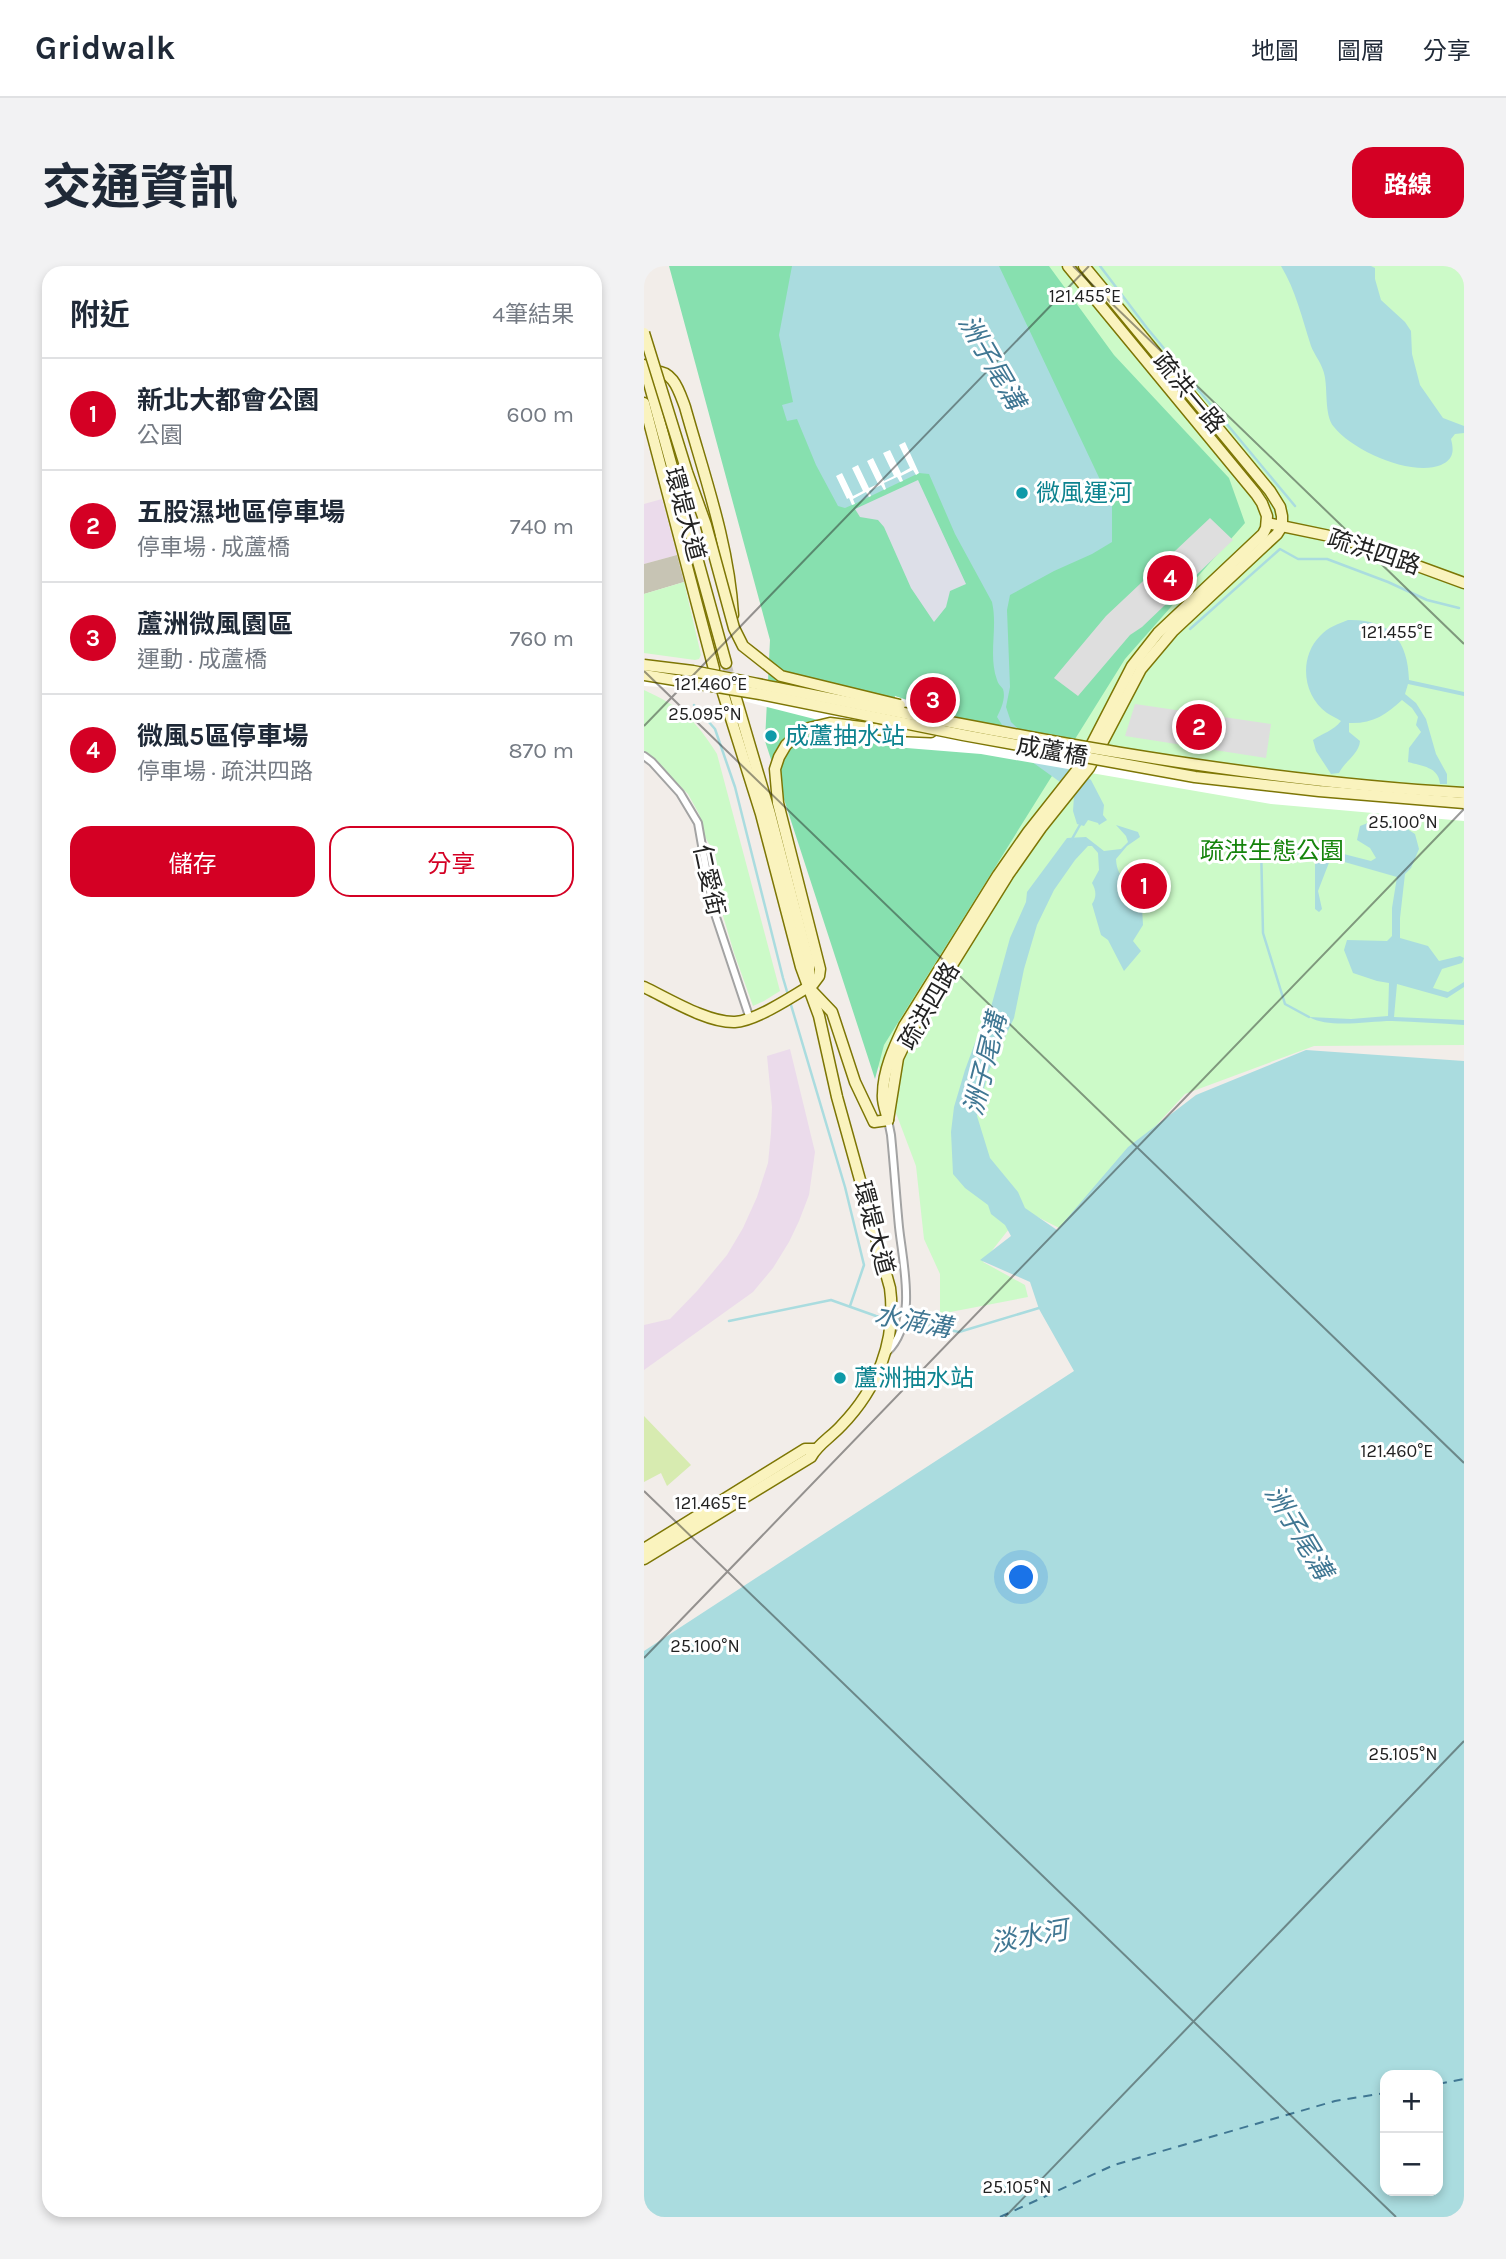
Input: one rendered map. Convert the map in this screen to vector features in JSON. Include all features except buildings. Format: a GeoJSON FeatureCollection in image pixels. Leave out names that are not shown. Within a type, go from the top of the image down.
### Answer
{"type":"FeatureCollection","features":[{"type":"Feature","properties":{"kind":"street","name":"疏洪一路"},"geometry":{"type":"LineString","coordinates":[[1068,266],[1256,494],[1265,508],[1267,523]]}},
{"type":"Feature","properties":{"kind":"street","name":"疏洪一路"},"geometry":{"type":"LineString","coordinates":[[1084,266],[1270,491],[1280,508],[1282,526]]}},
{"type":"Feature","properties":{"kind":"street"},"geometry":{"type":"LineString","coordinates":[[644,333],[706,525],[734,628],[743,646],[780,676],[985,728]]}},
{"type":"Feature","properties":{"kind":"street"},"geometry":{"type":"LineString","coordinates":[[645,371],[669,375],[677,385],[689,419],[725,553],[732,587],[734,628]]}},
{"type":"Feature","properties":{"kind":"street","name":"環堤大道"},"geometry":{"type":"LineString","coordinates":[[645,371],[726,663]]}},
{"type":"Feature","properties":{"kind":"street","name":"環堤大道"},"geometry":{"type":"LineString","coordinates":[[644,403],[714,669]]}},
{"type":"Feature","properties":{"kind":"street","name":"疏洪四路"},"geometry":{"type":"LineString","coordinates":[[1267,523],[1363,545],[1464,583]]}},
{"type":"Feature","properties":{"kind":"street"},"geometry":{"type":"LineString","coordinates":[[1085,766],[1132,666],[1158,633],[1263,534],[1267,523]]}},
{"type":"Feature","properties":{"kind":"street"},"geometry":{"type":"LineString","coordinates":[[1085,766],[1141,669],[1173,631],[1261,551],[1282,526]]}},
{"type":"Feature","properties":{"kind":"street","name":"成蘆橋"},"geometry":{"type":"LineString","coordinates":[[644,665],[693,671],[1133,756],[1267,776],[1464,793]]}},
{"type":"Feature","properties":{"kind":"street","name":"成蘆橋"},"geometry":{"type":"LineString","coordinates":[[644,675],[1207,778],[1464,803]]}},
{"type":"Feature","properties":{"kind":"street","name":"環堤大道"},"geometry":{"type":"LineString","coordinates":[[644,1559],[811,1457],[815,1449],[841,1427],[863,1401],[879,1374],[887,1348],[893,1310],[868,1204],[837,1097],[819,1016],[808,987],[761,814],[723,693]]}},
{"type":"Feature","properties":{"kind":"street","name":"環堤大道"},"geometry":{"type":"LineString","coordinates":[[735,695],[809,963],[808,987]]}},
{"type":"Feature","properties":{"kind":"street"},"geometry":{"type":"LineString","coordinates":[[644,987],[717,1020],[736,1022],[750,1019],[817,980],[820,970],[778,803],[775,769],[786,745],[797,734],[805,729],[830,723],[884,730],[963,735]]}},
{"type":"Feature","properties":{"kind":"street","name":"仁愛街"},"geometry":{"type":"LineString","coordinates":[[644,756],[680,793],[698,823],[713,908],[750,1019]]}},
{"type":"Feature","properties":{"kind":"street","name":"疏洪四路"},"geometry":{"type":"LineString","coordinates":[[888,1120],[882,1096],[894,1046],[904,1026],[984,896],[1028,832],[1085,766]]}},
{"type":"Feature","properties":{"kind":"street"},"geometry":{"type":"LineString","coordinates":[[808,987],[832,1012],[855,1083],[874,1122],[888,1120],[905,1271],[905,1306],[902,1325],[894,1345],[887,1348]]}},
{"type":"Feature","properties":{"kind":"street","name":"環堤大道"},"geometry":{"type":"LineString","coordinates":[[644,1549],[805,1450],[815,1449]]}},
{"type":"Feature","properties":{"kind":"shaded area"},"geometry":{"type":"Polygon","coordinates":[[[918,480],[966,584],[950,591],[946,607],[934,622],[911,588],[884,527],[878,520],[860,517],[855,509],[918,480]]]}},
{"type":"Feature","properties":{"kind":"shaded area"},"geometry":{"type":"Polygon","coordinates":[[[662,499],[677,555],[644,564],[644,504],[662,499]]]}},
{"type":"Feature","properties":{"kind":"shaded area"},"geometry":{"type":"Polygon","coordinates":[[[1210,518],[1233,540],[1142,627],[1130,635],[1078,696],[1054,678],[1106,616],[1210,518]]]}},
{"type":"Feature","properties":{"kind":"shaded area"},"geometry":{"type":"Polygon","coordinates":[[[677,555],[684,582],[644,594],[644,564],[677,555]]]}},
{"type":"Feature","properties":{"kind":"shaded area"},"geometry":{"type":"Polygon","coordinates":[[[1135,704],[1271,724],[1266,758],[1125,736],[1135,704]]]}},
{"type":"Feature","properties":{"kind":"shaded area"},"geometry":{"type":"Polygon","coordinates":[[[790,1049],[815,1152],[809,1195],[799,1221],[773,1268],[753,1292],[644,1370],[644,1325],[670,1319],[727,1255],[743,1228],[768,1163],[772,1107],[767,1056],[790,1049]]]}},
{"type":"Feature","properties":{"kind":"green space"},"geometry":{"type":"Polygon","coordinates":[[[669,266],[1049,266],[1114,355],[1229,478],[1245,523],[1125,659],[884,1045],[875,1079],[765,741],[770,640],[669,266]]]}},
{"type":"Feature","properties":{"kind":"green space","name":"疏洪生態公園"},"geometry":{"type":"Polygon","coordinates":[[[683,266],[1464,266],[1464,1045],[1314,1046],[1185,1094],[1061,1229],[1024,1210],[983,1262],[1025,1285],[1028,1297],[940,1314],[940,1274],[924,1239],[916,1166],[856,1007],[759,527],[683,266]]]}},
{"type":"Feature","properties":{"kind":"green space"},"geometry":{"type":"Polygon","coordinates":[[[684,582],[701,655],[699,659],[644,653],[644,594],[684,582]]]}},
{"type":"Feature","properties":{"kind":"green space"},"geometry":{"type":"Polygon","coordinates":[[[644,690],[668,702],[694,723],[717,754],[780,991],[753,1006],[716,892],[715,854],[705,837],[699,814],[688,794],[644,753],[644,690]]]}},
{"type":"Feature","properties":{"kind":"green space"},"geometry":{"type":"Polygon","coordinates":[[[644,1416],[691,1465],[667,1486],[661,1473],[644,1482],[644,1416]]]}},
{"type":"Feature","properties":{"kind":"water","name":"微風運河"},"geometry":{"type":"Polygon","coordinates":[[[792,266],[999,266],[1112,505],[1112,542],[1010,595],[1007,610],[1010,687],[1006,707],[1011,722],[1046,756],[1069,764],[1091,780],[1104,805],[1103,815],[1107,820],[1099,825],[1088,820],[1084,826],[1077,824],[1073,811],[1074,796],[1067,787],[1021,754],[997,717],[1004,692],[994,671],[992,602],[955,534],[929,474],[919,473],[845,508],[838,506],[816,465],[797,419],[787,421],[782,405],[793,402],[779,335],[792,266]]]}},
{"type":"Feature","properties":{"kind":"water"},"geometry":{"type":"Polygon","coordinates":[[[1281,266],[1375,268],[1381,300],[1411,331],[1412,354],[1420,385],[1443,418],[1464,426],[1464,433],[1455,434],[1451,439],[1453,451],[1448,460],[1429,468],[1399,465],[1355,445],[1334,427],[1328,415],[1323,370],[1311,346],[1295,295],[1281,266]]]}},
{"type":"Feature","properties":{"kind":"water"},"geometry":{"type":"Polygon","coordinates":[[[1348,620],[1375,623],[1394,635],[1405,654],[1409,680],[1464,692],[1464,696],[1408,684],[1405,694],[1416,703],[1426,719],[1436,754],[1447,774],[1447,784],[1440,784],[1437,774],[1429,768],[1408,762],[1409,748],[1421,732],[1416,725],[1418,717],[1402,700],[1378,718],[1349,723],[1349,732],[1360,741],[1359,746],[1339,773],[1331,774],[1316,751],[1313,740],[1341,721],[1327,713],[1312,696],[1306,665],[1313,645],[1323,633],[1348,620]]]}},
{"type":"Feature","properties":{"kind":"water"},"geometry":{"type":"Polygon","coordinates":[[[1378,819],[1398,823],[1415,834],[1419,849],[1411,868],[1405,874],[1400,938],[1428,946],[1439,961],[1460,956],[1464,958],[1462,963],[1442,969],[1433,988],[1448,992],[1464,982],[1464,987],[1447,998],[1397,984],[1394,1017],[1464,1020],[1464,1025],[1392,1021],[1338,1024],[1309,1017],[1351,1019],[1388,1016],[1389,983],[1353,973],[1344,950],[1347,940],[1387,941],[1392,936],[1392,908],[1397,877],[1330,860],[1318,891],[1322,909],[1319,912],[1315,909],[1315,857],[1269,852],[1261,844],[1277,840],[1297,848],[1332,851],[1371,861],[1376,858],[1370,848],[1357,840],[1360,826],[1378,819]]]}},
{"type":"Feature","properties":{"kind":"water","name":"淡水河"},"geometry":{"type":"Polygon","coordinates":[[[1116,825],[1138,832],[1140,837],[1127,846],[1116,859],[1119,873],[1144,898],[1162,890],[1156,898],[1142,907],[1143,925],[1133,941],[1141,951],[1124,971],[1108,940],[1101,935],[1092,904],[1095,894],[1092,883],[1099,870],[1098,853],[1092,846],[1088,846],[1054,890],[1037,925],[1014,1018],[988,1073],[977,1116],[990,1158],[1018,1192],[1025,1208],[1057,1230],[1128,1147],[1196,1095],[1306,1050],[1464,1061],[1464,2217],[644,2217],[644,1651],[1074,1371],[1039,1309],[1030,1282],[980,1260],[1011,1236],[1005,1225],[991,1214],[988,1205],[965,1188],[953,1174],[951,1132],[954,1107],[965,1070],[991,1007],[1010,938],[1026,902],[1027,892],[1067,838],[1086,837],[1104,851],[1121,849],[1128,842],[1116,825]]]}},
{"type":"Feature","properties":{"kind":"pier"},"geometry":{"type":"Polygon","coordinates":[[[905,442],[919,473],[916,475],[913,470],[901,476],[903,481],[900,482],[897,477],[884,483],[886,489],[881,485],[869,491],[869,497],[866,492],[853,499],[855,504],[852,505],[836,476],[842,473],[853,496],[863,491],[852,468],[858,465],[869,488],[878,484],[867,461],[873,458],[884,481],[894,476],[883,453],[890,450],[901,473],[910,468],[899,445],[905,442]]]}},
{"type":"Feature","properties":{"kind":"pier"},"geometry":{"type":"Polygon","coordinates":[[[644,665],[894,705],[895,696],[987,727],[1264,771],[1464,788],[1464,821],[1271,804],[981,754],[894,747],[834,736],[834,724],[696,689],[644,686],[644,665]]]}},
{"type":"Feature","properties":{"kind":"waterway"},"geometry":{"type":"LineString","coordinates":[[1100,266],[1147,328],[1295,506]]}},
{"type":"Feature","properties":{"kind":"waterway"},"geometry":{"type":"LineString","coordinates":[[1190,629],[1280,549],[1298,559],[1327,559],[1427,600],[1459,608]]}},
{"type":"Feature","properties":{"kind":"waterway","name":"洲子尾溝"},"geometry":{"type":"LineString","coordinates":[[694,705],[715,729],[735,787],[783,978],[845,1187],[864,1265],[850,1306]]}},
{"type":"Feature","properties":{"kind":"waterway","name":"洲子尾溝"},"geometry":{"type":"LineString","coordinates":[[1072,839],[1081,823]]}},
{"type":"Feature","properties":{"kind":"waterway"},"geometry":{"type":"LineString","coordinates":[[1261,844],[1263,933],[1285,1004],[1309,1017]]}},
{"type":"Feature","properties":{"kind":"waterway","name":"水湳溝"},"geometry":{"type":"LineString","coordinates":[[729,1321],[831,1300],[886,1317]]}},
{"type":"Feature","properties":{"kind":"waterway","name":"水湳溝"},"geometry":{"type":"LineString","coordinates":[[893,1318],[959,1332],[1039,1308]]}},
{"type":"Feature","properties":{"kind":"ferry route"},"geometry":{"type":"LineString","coordinates":[[1443,2083],[1464,2079]]}},
{"type":"Feature","properties":{"kind":"ferry route"},"geometry":{"type":"LineString","coordinates":[[1000,2217],[1114,2165],[1335,2101],[1380,2094]]}},
{"type":"Feature","properties":{"kind":"tunnel"},"geometry":{"type":"LineString","coordinates":[[726,663],[735,695]]}},
{"type":"Feature","properties":{"kind":"place","name":"微風運河"},"geometry":{"type":"Point","coordinates":[1022,493]}},
{"type":"Feature","properties":{"kind":"place","name":"微風5區停車場"},"geometry":{"type":"Point","coordinates":[1170,578]}},
{"type":"Feature","properties":{"kind":"place","name":"蘆洲微風園區"},"geometry":{"type":"Point","coordinates":[933,700]}},
{"type":"Feature","properties":{"kind":"place","name":"五股濕地區停車場"},"geometry":{"type":"Point","coordinates":[1199,727]}},
{"type":"Feature","properties":{"kind":"place","name":"成蘆抽水站"},"geometry":{"type":"Point","coordinates":[771,736]}},
{"type":"Feature","properties":{"kind":"place","name":"新北大都會公園"},"geometry":{"type":"Point","coordinates":[1144,886]}},
{"type":"Feature","properties":{"kind":"place","name":"蘆洲抽水站"},"geometry":{"type":"Point","coordinates":[840,1378]}}]}
